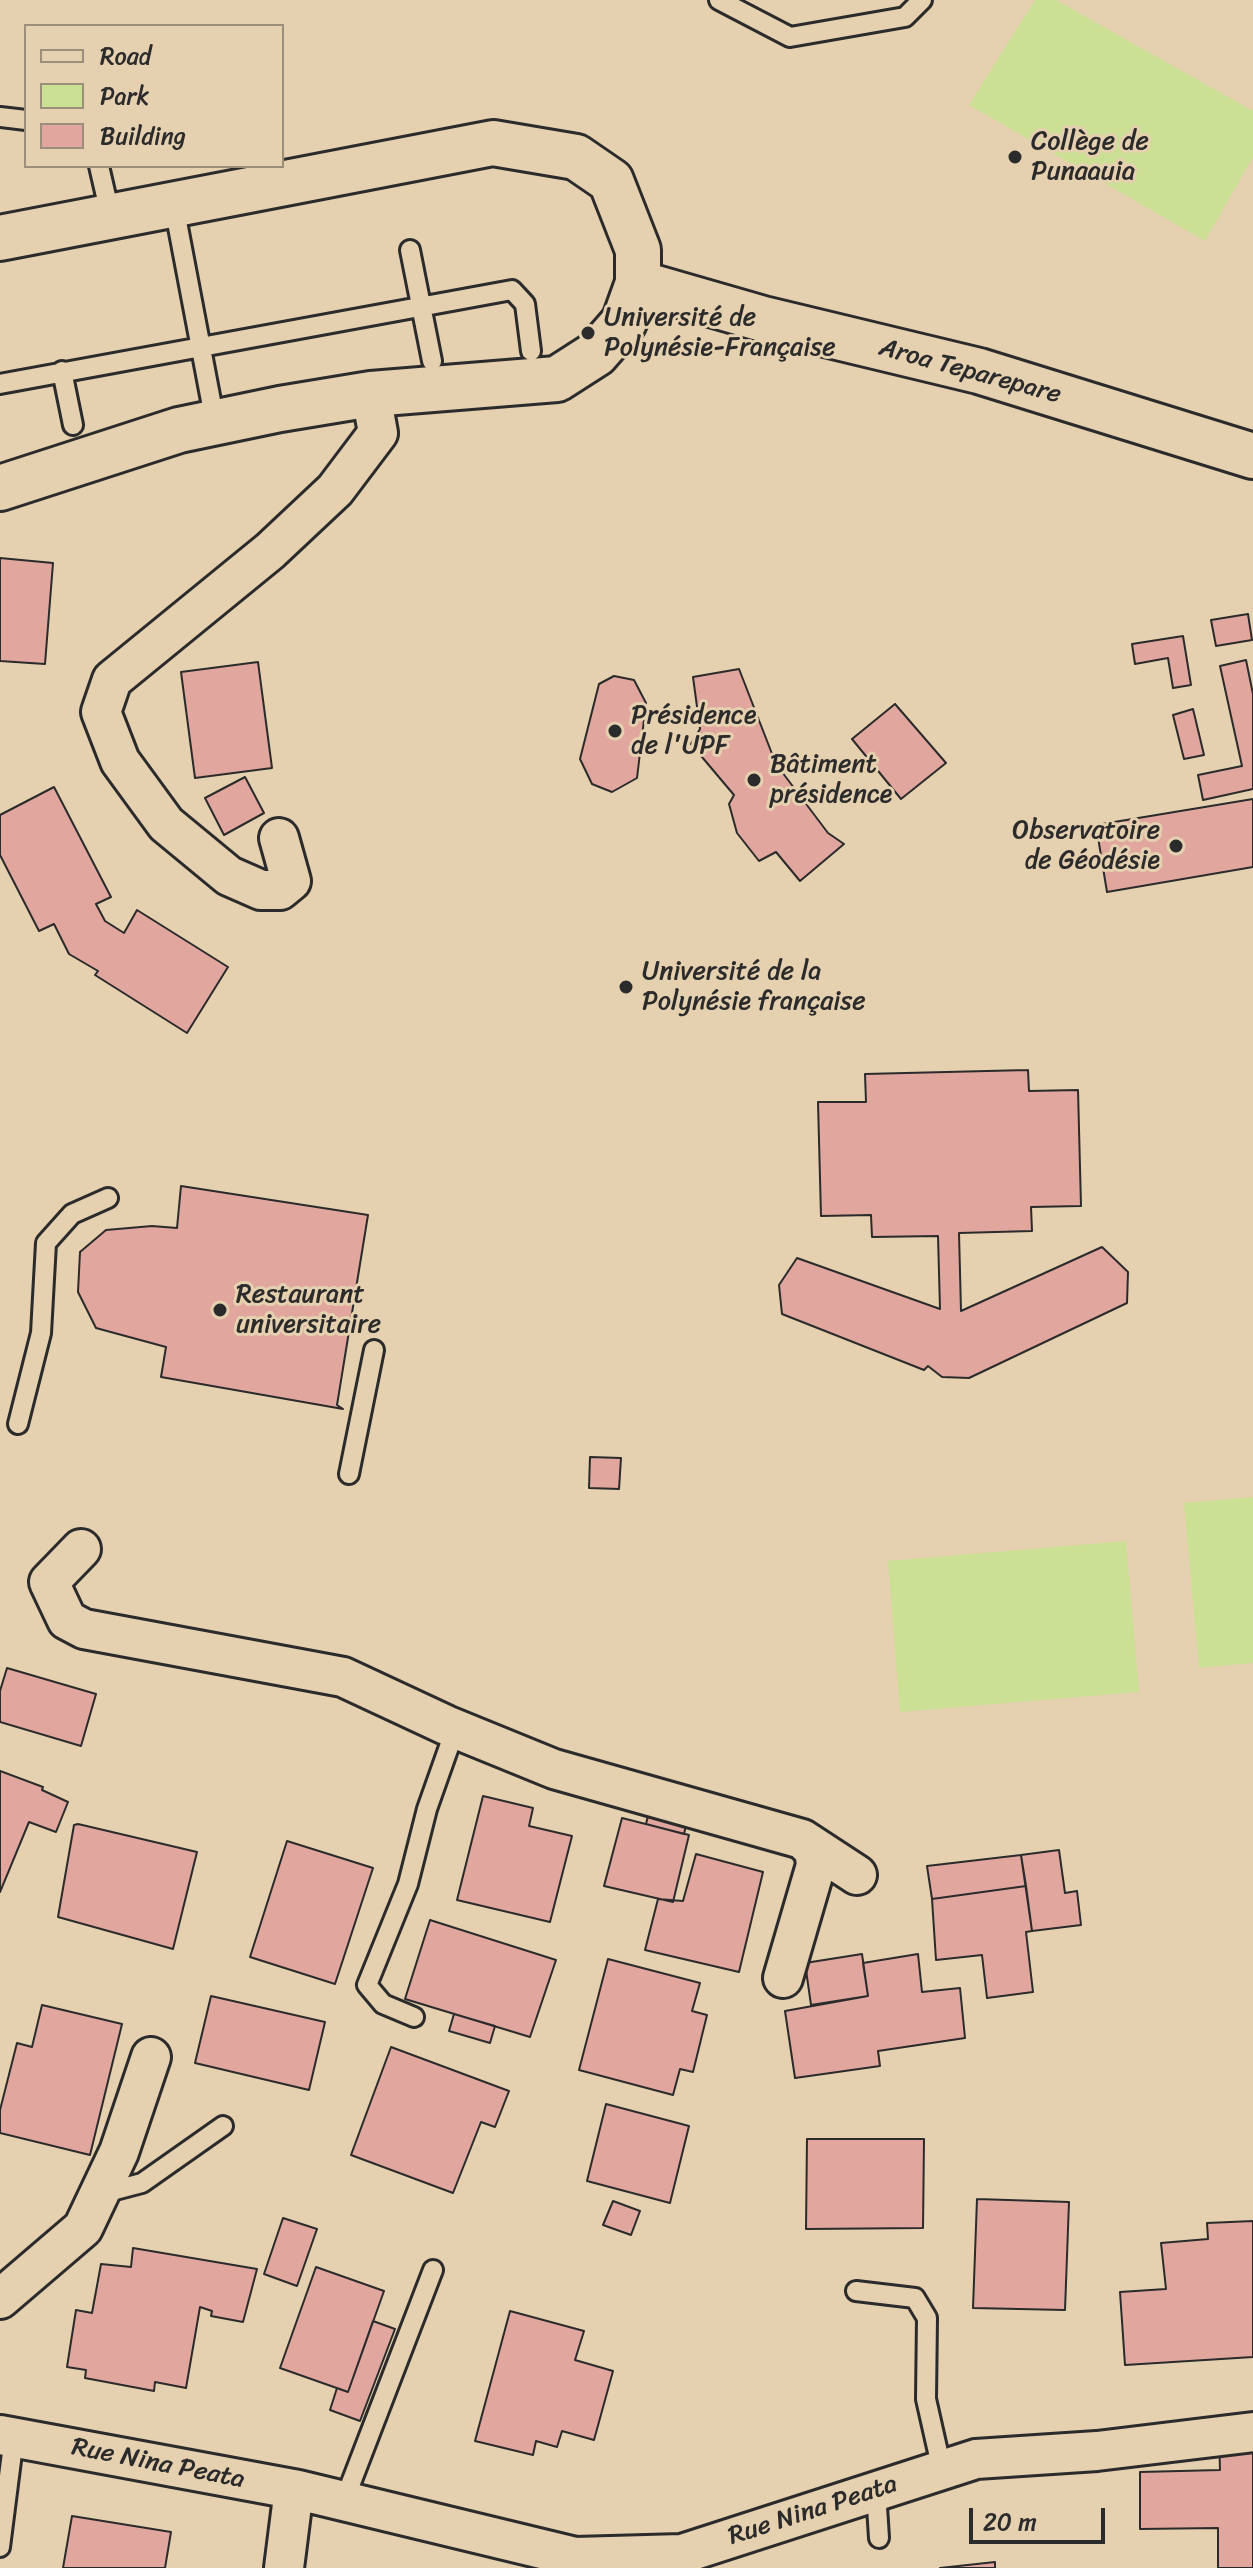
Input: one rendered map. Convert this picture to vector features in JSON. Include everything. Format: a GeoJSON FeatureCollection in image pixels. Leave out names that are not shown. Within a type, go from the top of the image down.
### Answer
{"type":"FeatureCollection","features":[{"type":"Feature","properties":{"kind":"main road"},"geometry":{"type":"LineString","coordinates":[[0,238],[493,143],[576,157],[611,181],[638,250],[638,283],[624,322],[596,354],[557,379],[371,394],[215,422],[179,430],[0,488]]}},
{"type":"Feature","properties":{"kind":"main road","name":"Aroa Teparepare"},"geometry":{"type":"LineString","coordinates":[[638,283],[763,319],[979,371],[1253,456]]}},
{"type":"Feature","properties":{"kind":"street"},"geometry":{"type":"LineString","coordinates":[[279,838],[291,881],[280,890],[261,890],[229,876],[166,824],[120,761],[101,712],[112,680],[270,551],[335,490],[378,433],[371,394]]}},
{"type":"Feature","properties":{"kind":"street"},"geometry":{"type":"LineString","coordinates":[[81,1549],[49,1582],[67,1620],[84,1629],[343,1677],[446,1725],[554,1769],[802,1839],[857,1875]]}},
{"type":"Feature","properties":{"kind":"street"},"geometry":{"type":"LineString","coordinates":[[783,1978],[816,1865],[814,1850],[802,1839]]}},
{"type":"Feature","properties":{"kind":"street"},"geometry":{"type":"LineString","coordinates":[[0,2299],[83,2228],[119,2152],[151,2057]]}},
{"type":"Feature","properties":{"kind":"street","name":"Rue Nina Peata"},"geometry":{"type":"LineString","coordinates":[[7,2436],[294,2489],[575,2557],[682,2554],[976,2459],[1097,2451],[1253,2432]]}},
{"type":"Feature","properties":{"kind":"street"},"geometry":{"type":"LineString","coordinates":[[284,2568],[294,2489]]}},
{"type":"Feature","properties":{"kind":"lane"},"geometry":{"type":"LineString","coordinates":[[719,0],[790,37],[905,17],[922,0]]}},
{"type":"Feature","properties":{"kind":"lane"},"geometry":{"type":"LineString","coordinates":[[0,117],[24,120]]}},
{"type":"Feature","properties":{"kind":"lane"},"geometry":{"type":"LineString","coordinates":[[99,168],[111,218]]}},
{"type":"Feature","properties":{"kind":"lane"},"geometry":{"type":"LineString","coordinates":[[174,206],[215,422]]}},
{"type":"Feature","properties":{"kind":"lane"},"geometry":{"type":"LineString","coordinates":[[410,250],[432,361]]}},
{"type":"Feature","properties":{"kind":"lane"},"geometry":{"type":"LineString","coordinates":[[0,384],[512,290],[525,304],[531,351]]}},
{"type":"Feature","properties":{"kind":"lane"},"geometry":{"type":"LineString","coordinates":[[62,371],[73,425]]}},
{"type":"Feature","properties":{"kind":"lane"},"geometry":{"type":"LineString","coordinates":[[18,1424],[41,1333],[46,1243],[72,1214],[108,1198]]}},
{"type":"Feature","properties":{"kind":"lane"},"geometry":{"type":"LineString","coordinates":[[349,1474],[374,1350]]}},
{"type":"Feature","properties":{"kind":"lane"},"geometry":{"type":"LineString","coordinates":[[414,2017],[383,2004],[367,1985],[408,1884],[427,1809],[450,1744],[446,1725]]}},
{"type":"Feature","properties":{"kind":"lane"},"geometry":{"type":"LineString","coordinates":[[100,2194],[142,2183],[223,2126]]}},
{"type":"Feature","properties":{"kind":"lane"},"geometry":{"type":"LineString","coordinates":[[344,2501],[433,2270]]}},
{"type":"Feature","properties":{"kind":"lane"},"geometry":{"type":"LineString","coordinates":[[856,2291],[915,2298],[927,2318],[926,2399],[942,2470]]}},
{"type":"Feature","properties":{"kind":"lane"},"geometry":{"type":"LineString","coordinates":[[0,2547],[7,2436]]}},
{"type":"Feature","properties":{"kind":"lane"},"geometry":{"type":"LineString","coordinates":[[876,2491],[879,2538]]}},
{"type":"Feature","properties":{"kind":"green space"},"geometry":{"type":"Polygon","coordinates":[[[1035,0],[1056,0],[1253,111],[1253,157],[1205,241],[969,105],[1035,0]]]}},
{"type":"Feature","properties":{"kind":"green space"},"geometry":{"type":"Polygon","coordinates":[[[1253,1497],[1253,1663],[1199,1668],[1184,1503],[1253,1497]]]}},
{"type":"Feature","properties":{"kind":"green space"},"geometry":{"type":"Polygon","coordinates":[[[1126,1541],[1139,1692],[900,1712],[888,1561],[1126,1541]]]}},
{"type":"Feature","properties":{"kind":"building"},"geometry":{"type":"Polygon","coordinates":[[[0,558],[53,563],[45,664],[0,661],[0,558]]]}},
{"type":"Feature","properties":{"kind":"building"},"geometry":{"type":"Polygon","coordinates":[[[1248,614],[1252,640],[1216,646],[1211,620],[1248,614]]]}},
{"type":"Feature","properties":{"kind":"building"},"geometry":{"type":"Polygon","coordinates":[[[1183,636],[1191,685],[1173,688],[1168,658],[1135,664],[1132,644],[1183,636]]]}},
{"type":"Feature","properties":{"kind":"building","name":"Observatoire de Géodésie"},"geometry":{"type":"Polygon","coordinates":[[[1246,660],[1253,694],[1253,789],[1203,800],[1198,775],[1242,766],[1220,666],[1246,660]]]}},
{"type":"Feature","properties":{"kind":"building"},"geometry":{"type":"Polygon","coordinates":[[[258,662],[272,768],[195,778],[181,672],[258,662]]]}},
{"type":"Feature","properties":{"kind":"building","name":"Bâtiment présidence"},"geometry":{"type":"Polygon","coordinates":[[[739,669],[776,764],[828,833],[844,844],[800,881],[776,852],[759,861],[737,833],[729,804],[734,795],[691,744],[700,729],[693,677],[739,669]]]}},
{"type":"Feature","properties":{"kind":"building","name":"Présidence de l'UPF"},"geometry":{"type":"Polygon","coordinates":[[[614,676],[634,680],[646,703],[637,778],[612,792],[592,784],[580,759],[599,684],[614,676]]]}},
{"type":"Feature","properties":{"kind":"building"},"geometry":{"type":"Polygon","coordinates":[[[895,704],[946,763],[901,799],[852,739],[895,704]]]}},
{"type":"Feature","properties":{"kind":"building"},"geometry":{"type":"Polygon","coordinates":[[[1193,709],[1204,755],[1184,759],[1173,715],[1193,709]]]}},
{"type":"Feature","properties":{"kind":"building"},"geometry":{"type":"Polygon","coordinates":[[[245,777],[264,813],[224,835],[205,798],[245,777]]]}},
{"type":"Feature","properties":{"kind":"building"},"geometry":{"type":"Polygon","coordinates":[[[54,787],[111,897],[96,904],[105,921],[124,933],[137,910],[228,967],[187,1033],[95,975],[98,971],[69,954],[54,924],[39,931],[0,855],[0,815],[54,787]]]}},
{"type":"Feature","properties":{"kind":"building","name":"Observatoire de Géodésie"},"geometry":{"type":"Polygon","coordinates":[[[1253,799],[1253,867],[1107,892],[1096,825],[1253,799]]]}},
{"type":"Feature","properties":{"kind":"building"},"geometry":{"type":"Polygon","coordinates":[[[1028,1070],[1029,1091],[1078,1090],[1081,1206],[1031,1207],[1032,1231],[959,1233],[961,1311],[1102,1247],[1128,1272],[1127,1303],[969,1378],[942,1377],[928,1366],[924,1370],[782,1314],[779,1285],[797,1258],[940,1309],[938,1236],[872,1237],[871,1215],[821,1216],[818,1102],[866,1102],[865,1074],[1028,1070]]]}},
{"type":"Feature","properties":{"kind":"building","name":"Restaurant universitaire"},"geometry":{"type":"Polygon","coordinates":[[[181,1186],[368,1215],[337,1405],[343,1409],[161,1377],[166,1347],[96,1328],[78,1292],[80,1252],[106,1230],[152,1226],[177,1228],[181,1186]]]}},
{"type":"Feature","properties":{"kind":"building"},"geometry":{"type":"Polygon","coordinates":[[[590,1457],[621,1458],[619,1489],[589,1488],[590,1457]]]}},
{"type":"Feature","properties":{"kind":"building"},"geometry":{"type":"Polygon","coordinates":[[[7,1668],[96,1694],[81,1746],[0,1722],[0,1691],[7,1668]]]}},
{"type":"Feature","properties":{"kind":"building"},"geometry":{"type":"Polygon","coordinates":[[[0,1771],[43,1787],[42,1790],[68,1802],[56,1832],[29,1822],[0,1892],[0,1771]]]}},
{"type":"Feature","properties":{"kind":"building"},"geometry":{"type":"Polygon","coordinates":[[[483,1796],[533,1808],[529,1826],[572,1836],[550,1922],[457,1900],[483,1796]]]}},
{"type":"Feature","properties":{"kind":"building"},"geometry":{"type":"Polygon","coordinates":[[[650,1808],[688,1817],[684,1834],[646,1824],[650,1808]]]}},
{"type":"Feature","properties":{"kind":"building"},"geometry":{"type":"Polygon","coordinates":[[[622,1818],[689,1835],[673,1902],[604,1886],[622,1818]]]}},
{"type":"Feature","properties":{"kind":"building"},"geometry":{"type":"Polygon","coordinates":[[[74,1825],[197,1852],[173,1949],[58,1917],[74,1825]]]}},
{"type":"Feature","properties":{"kind":"building"},"geometry":{"type":"Polygon","coordinates":[[[287,1841],[373,1868],[335,1984],[250,1957],[287,1841]]]}},
{"type":"Feature","properties":{"kind":"building"},"geometry":{"type":"Polygon","coordinates":[[[1059,1850],[1065,1893],[1077,1891],[1081,1925],[1032,1931],[1021,1855],[1059,1850]]]}},
{"type":"Feature","properties":{"kind":"building"},"geometry":{"type":"Polygon","coordinates":[[[696,1854],[763,1872],[739,1972],[645,1950],[658,1899],[683,1901],[696,1854]]]}},
{"type":"Feature","properties":{"kind":"building"},"geometry":{"type":"Polygon","coordinates":[[[1021,1855],[1026,1886],[932,1899],[927,1866],[1021,1855]]]}},
{"type":"Feature","properties":{"kind":"building"},"geometry":{"type":"Polygon","coordinates":[[[1026,1886],[1032,1931],[1026,1932],[1033,1992],[987,1998],[982,1955],[936,1960],[932,1899],[1026,1886]]]}},
{"type":"Feature","properties":{"kind":"building"},"geometry":{"type":"Polygon","coordinates":[[[430,1920],[556,1960],[530,2037],[405,1999],[430,1920]]]}},
{"type":"Feature","properties":{"kind":"building"},"geometry":{"type":"Polygon","coordinates":[[[862,1954],[868,1996],[811,2005],[805,1963],[862,1954]]]}},
{"type":"Feature","properties":{"kind":"building"},"geometry":{"type":"Polygon","coordinates":[[[918,1954],[922,1992],[960,1988],[965,2038],[878,2051],[880,2066],[795,2078],[785,2011],[868,1996],[863,1963],[918,1954]]]}},
{"type":"Feature","properties":{"kind":"building"},"geometry":{"type":"Polygon","coordinates":[[[608,1959],[700,1983],[692,2011],[707,2015],[693,2072],[680,2069],[673,2095],[579,2070],[608,1959]]]}},
{"type":"Feature","properties":{"kind":"building"},"geometry":{"type":"Polygon","coordinates":[[[211,1996],[325,2022],[309,2090],[195,2063],[211,1996]]]}},
{"type":"Feature","properties":{"kind":"building"},"geometry":{"type":"Polygon","coordinates":[[[42,2005],[122,2024],[90,2155],[0,2133],[0,2110],[17,2043],[32,2047],[42,2005]]]}},
{"type":"Feature","properties":{"kind":"building"},"geometry":{"type":"Polygon","coordinates":[[[454,2014],[495,2026],[490,2043],[449,2031],[454,2014]]]}},
{"type":"Feature","properties":{"kind":"building"},"geometry":{"type":"Polygon","coordinates":[[[391,2047],[509,2091],[495,2127],[481,2122],[453,2193],[351,2155],[391,2047]]]}},
{"type":"Feature","properties":{"kind":"building"},"geometry":{"type":"Polygon","coordinates":[[[606,2104],[689,2126],[670,2203],[587,2181],[606,2104]]]}},
{"type":"Feature","properties":{"kind":"building"},"geometry":{"type":"Polygon","coordinates":[[[807,2139],[924,2139],[923,2228],[806,2229],[807,2139]]]}},
{"type":"Feature","properties":{"kind":"building"},"geometry":{"type":"Polygon","coordinates":[[[977,2199],[1069,2202],[1065,2310],[973,2308],[977,2199]]]}},
{"type":"Feature","properties":{"kind":"building"},"geometry":{"type":"Polygon","coordinates":[[[613,2201],[640,2211],[631,2235],[603,2225],[613,2201]]]}},
{"type":"Feature","properties":{"kind":"building"},"geometry":{"type":"Polygon","coordinates":[[[283,2218],[317,2229],[297,2286],[264,2274],[283,2218]]]}},
{"type":"Feature","properties":{"kind":"building"},"geometry":{"type":"Polygon","coordinates":[[[1253,2221],[1253,2357],[1125,2365],[1120,2292],[1166,2289],[1161,2243],[1208,2239],[1207,2223],[1253,2221]]]}},
{"type":"Feature","properties":{"kind":"building"},"geometry":{"type":"Polygon","coordinates":[[[133,2248],[257,2269],[243,2322],[211,2316],[212,2311],[200,2307],[186,2388],[155,2382],[154,2391],[85,2378],[86,2370],[67,2367],[76,2310],[92,2313],[101,2264],[131,2267],[133,2248]]]}},
{"type":"Feature","properties":{"kind":"building"},"geometry":{"type":"Polygon","coordinates":[[[316,2267],[384,2291],[348,2392],[280,2368],[316,2267]]]}},
{"type":"Feature","properties":{"kind":"building"},"geometry":{"type":"Polygon","coordinates":[[[510,2311],[584,2331],[575,2360],[613,2371],[594,2440],[562,2431],[557,2447],[536,2441],[533,2455],[475,2441],[510,2311]]]}},
{"type":"Feature","properties":{"kind":"building"},"geometry":{"type":"Polygon","coordinates":[[[373,2321],[395,2329],[360,2421],[330,2410],[337,2388],[348,2392],[373,2321]]]}},
{"type":"Feature","properties":{"kind":"building"},"geometry":{"type":"Polygon","coordinates":[[[1219,2436],[1253,2436],[1253,2568],[1218,2568],[1218,2528],[1140,2529],[1140,2472],[1220,2470],[1219,2436]]]}},
{"type":"Feature","properties":{"kind":"building"},"geometry":{"type":"Polygon","coordinates":[[[72,2516],[171,2532],[165,2568],[63,2568],[72,2516]]]}},
{"type":"Feature","properties":{"kind":"building"},"geometry":{"type":"Polygon","coordinates":[[[995,2562],[995,2568],[940,2568],[995,2562]]]}},
{"type":"Feature","properties":{"kind":"place","name":"Collège de Punaauia"},"geometry":{"type":"Point","coordinates":[1015,157]}},
{"type":"Feature","properties":{"kind":"place","name":"Université de Polynésie-Française"},"geometry":{"type":"Point","coordinates":[588,333]}},
{"type":"Feature","properties":{"kind":"place","name":"Présidence de l'UPF"},"geometry":{"type":"Point","coordinates":[615,731]}},
{"type":"Feature","properties":{"kind":"place","name":"Bâtiment présidence"},"geometry":{"type":"Point","coordinates":[754,780]}},
{"type":"Feature","properties":{"kind":"place","name":"Observatoire de Géodésie"},"geometry":{"type":"Point","coordinates":[1176,846]}},
{"type":"Feature","properties":{"kind":"place","name":"Université de la Polynésie française"},"geometry":{"type":"Point","coordinates":[626,987]}},
{"type":"Feature","properties":{"kind":"place","name":"Restaurant universitaire"},"geometry":{"type":"Point","coordinates":[220,1310]}}]}
